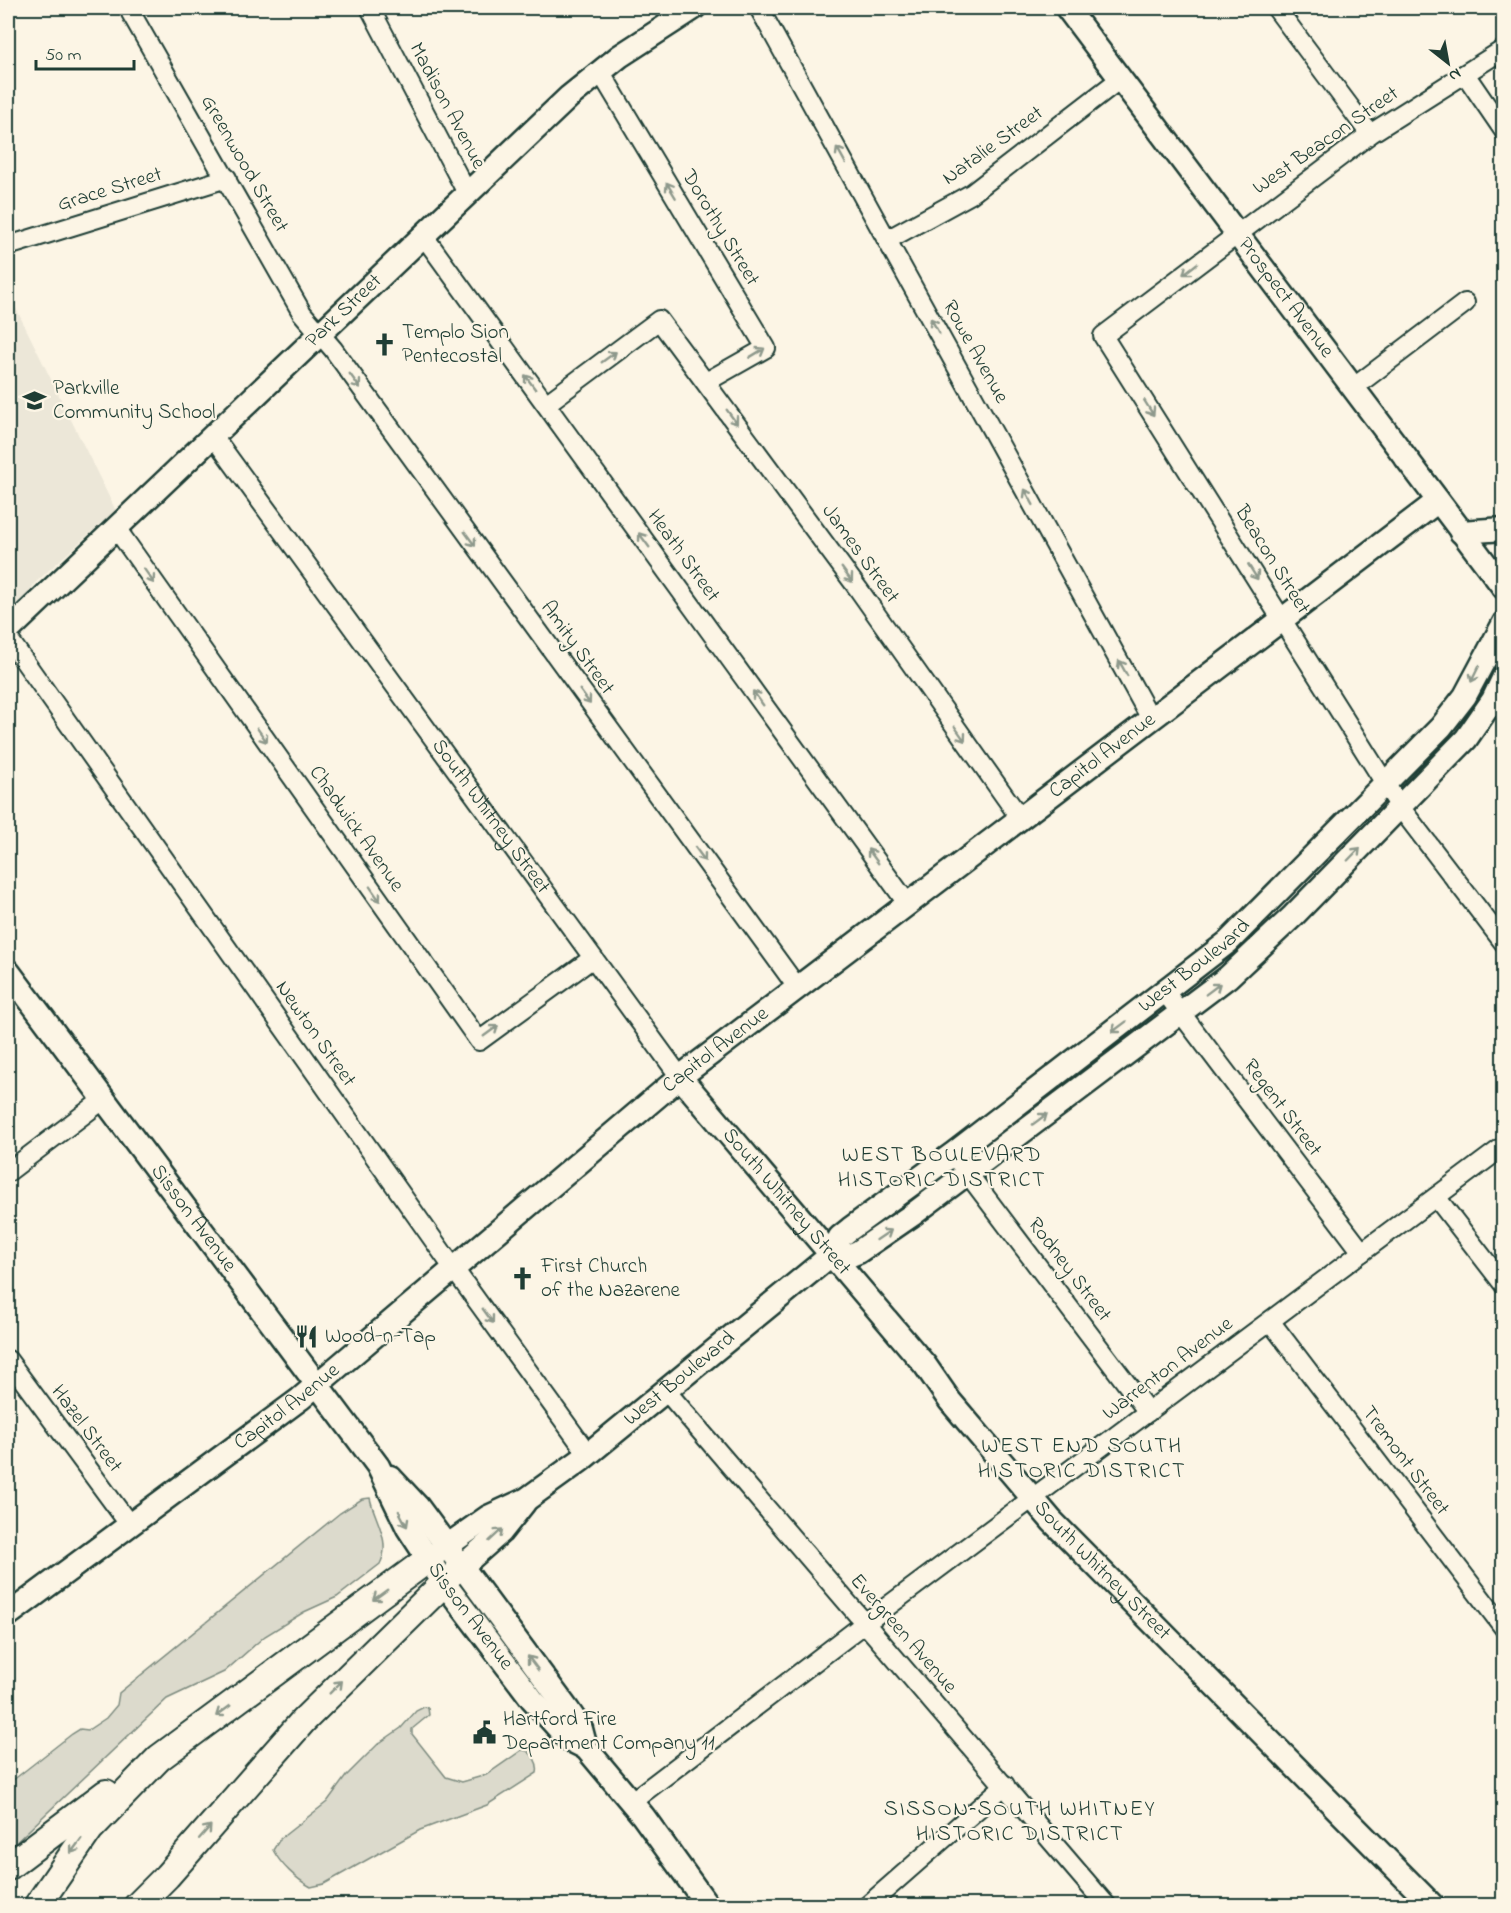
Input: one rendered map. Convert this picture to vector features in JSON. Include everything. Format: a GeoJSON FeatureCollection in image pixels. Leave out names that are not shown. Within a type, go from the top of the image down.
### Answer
{"type":"FeatureCollection","features":[{"type":"Feature","properties":{"kind":"highway"},"geometry":{"type":"LineString","coordinates":[[8,1867],[437,1553]]}},
{"type":"Feature","properties":{"kind":"highway"},"geometry":{"type":"LineString","coordinates":[[137,1905],[167,1876],[303,1721],[452,1575]]}},
{"type":"Feature","properties":{"kind":"highway"},"geometry":{"type":"LineString","coordinates":[[37,1905],[71,1853],[103,1813],[159,1758]]}},
{"type":"Feature","properties":{"kind":"highway"},"geometry":{"type":"LineString","coordinates":[[149,1905],[167,1876]]}},
{"type":"Feature","properties":{"kind":"main road","name":"Park Street"},"geometry":{"type":"LineString","coordinates":[[8,631],[467,193],[600,71],[694,8]]}},
{"type":"Feature","properties":{"kind":"main road","name":"Prospect Avenue"},"geometry":{"type":"LineString","coordinates":[[1067,8],[1461,532],[1496,562],[1503,588]]}},
{"type":"Feature","properties":{"kind":"main road","name":"Capitol Avenue"},"geometry":{"type":"LineString","coordinates":[[8,1615],[317,1384],[680,1077],[1438,501]]}},
{"type":"Feature","properties":{"kind":"main road"},"geometry":{"type":"LineString","coordinates":[[1461,532],[1503,529]]}},
{"type":"Feature","properties":{"kind":"main road","name":"West Boulevard"},"geometry":{"type":"LineString","coordinates":[[437,1553],[488,1517],[527,1499],[588,1454],[667,1392],[831,1255],[840,1237],[850,1229],[953,1154],[1228,942],[1456,709],[1503,623]]}},
{"type":"Feature","properties":{"kind":"main road","name":"West Boulevard"},"geometry":{"type":"LineString","coordinates":[[831,1255],[846,1257],[858,1252],[968,1173],[1228,977],[1293,916],[1477,726],[1493,700],[1503,677]]}},
{"type":"Feature","properties":{"kind":"main road"},"geometry":{"type":"LineString","coordinates":[[1275,896],[1293,916]]}},
{"type":"Feature","properties":{"kind":"main road","name":"Sisson Avenue"},"geometry":{"type":"LineString","coordinates":[[8,971],[378,1466],[397,1507],[437,1553],[541,1692],[568,1739],[586,1748],[631,1802],[708,1905]]}},
{"type":"Feature","properties":{"kind":"main road","name":"South Whitney Street"},"geometry":{"type":"LineString","coordinates":[[680,1077],[925,1365],[950,1401],[1032,1499],[1433,1905]]}},
{"type":"Feature","properties":{"kind":"main road","name":"West Boulevard"},"geometry":{"type":"LineString","coordinates":[[452,1575],[501,1532],[527,1499]]}},
{"type":"Feature","properties":{"kind":"street","name":"Madison Avenue"},"geometry":{"type":"LineString","coordinates":[[370,8],[467,193]]}},
{"type":"Feature","properties":{"kind":"street","name":"Rowe Avenue"},"geometry":{"type":"LineString","coordinates":[[759,8],[1151,719]]}},
{"type":"Feature","properties":{"kind":"street"},"geometry":{"type":"LineString","coordinates":[[1276,8],[1370,134]]}},
{"type":"Feature","properties":{"kind":"street","name":"Greenwood Street"},"geometry":{"type":"LineString","coordinates":[[131,13],[302,313],[320,334]]}},
{"type":"Feature","properties":{"kind":"street","name":"West Beacon Street"},"geometry":{"type":"LineString","coordinates":[[1236,233],[1370,134],[1503,49]]}},
{"type":"Feature","properties":{"kind":"street","name":"Dorothy Street"},"geometry":{"type":"LineString","coordinates":[[600,71],[766,348],[706,382]]}},
{"type":"Feature","properties":{"kind":"street"},"geometry":{"type":"LineString","coordinates":[[1465,74],[1503,131]]}},
{"type":"Feature","properties":{"kind":"street","name":"Natalie Street"},"geometry":{"type":"LineString","coordinates":[[887,240],[971,194],[1120,79]]}},
{"type":"Feature","properties":{"kind":"street","name":"Grace Street"},"geometry":{"type":"LineString","coordinates":[[8,246],[227,178]]}},
{"type":"Feature","properties":{"kind":"street","name":"Beacon Street"},"geometry":{"type":"LineString","coordinates":[[1236,233],[1103,336],[1400,807],[1503,943]]}},
{"type":"Feature","properties":{"kind":"street","name":"Heath Street"},"geometry":{"type":"LineString","coordinates":[[423,235],[907,903]]}},
{"type":"Feature","properties":{"kind":"street"},"geometry":{"type":"LineString","coordinates":[[1353,388],[1465,303]]}},
{"type":"Feature","properties":{"kind":"street","name":"James Street"},"geometry":{"type":"LineString","coordinates":[[546,404],[659,320],[1020,818]]}},
{"type":"Feature","properties":{"kind":"street","name":"Amity Street"},"geometry":{"type":"LineString","coordinates":[[320,334],[797,987]]}},
{"type":"Feature","properties":{"kind":"street","name":"South Whitney Street"},"geometry":{"type":"LineString","coordinates":[[213,436],[680,1077]]}},
{"type":"Feature","properties":{"kind":"street","name":"Chadwick Avenue"},"geometry":{"type":"LineString","coordinates":[[116,528],[479,1041],[593,958]]}},
{"type":"Feature","properties":{"kind":"street","name":"Newton Street"},"geometry":{"type":"LineString","coordinates":[[8,638],[453,1269],[588,1454]]}},
{"type":"Feature","properties":{"kind":"street","name":"Regent Street"},"geometry":{"type":"LineString","coordinates":[[1165,992],[1362,1252]]}},
{"type":"Feature","properties":{"kind":"street"},"geometry":{"type":"LineString","coordinates":[[8,1172],[104,1099]]}},
{"type":"Feature","properties":{"kind":"street","name":"Warrenton Avenue"},"geometry":{"type":"LineString","coordinates":[[631,1802],[864,1624],[1503,1146]]}},
{"type":"Feature","properties":{"kind":"street","name":"Rodney Street"},"geometry":{"type":"LineString","coordinates":[[953,1154],[1148,1412]]}},
{"type":"Feature","properties":{"kind":"street"},"geometry":{"type":"LineString","coordinates":[[1436,1197],[1503,1285]]}},
{"type":"Feature","properties":{"kind":"street","name":"Tremont Street"},"geometry":{"type":"LineString","coordinates":[[1270,1321],[1503,1628]]}},
{"type":"Feature","properties":{"kind":"street","name":"Hazel Street"},"geometry":{"type":"LineString","coordinates":[[8,1360],[129,1524]]}},
{"type":"Feature","properties":{"kind":"street","name":"Evergreen Avenue"},"geometry":{"type":"LineString","coordinates":[[667,1392],[1107,1905]]}},
{"type":"Feature","properties":{"kind":"street"},"geometry":{"type":"LineString","coordinates":[[867,1905],[1005,1785]]}},
{"type":"Feature","properties":{"kind":"shaded area","name":"Parkville Community School"},"geometry":{"type":"Polygon","coordinates":[[[8,292],[116,511],[108,521],[102,522],[34,584],[29,594],[8,612],[8,292]]]}},
{"type":"Feature","properties":{"kind":"shaded area"},"geometry":{"type":"Polygon","coordinates":[[[370,1498],[383,1539],[384,1547],[380,1564],[337,1597],[304,1612],[265,1636],[224,1672],[167,1699],[8,1850],[8,1784],[72,1734],[80,1729],[88,1730],[106,1718],[117,1705],[119,1693],[340,1513],[362,1499],[370,1498]]]}},
{"type":"Feature","properties":{"kind":"shaded area"},"geometry":{"type":"Polygon","coordinates":[[[424,1707],[428,1708],[429,1715],[412,1729],[412,1734],[446,1777],[462,1782],[486,1775],[522,1750],[529,1752],[534,1758],[537,1773],[487,1805],[420,1830],[324,1884],[311,1887],[300,1880],[289,1871],[273,1850],[280,1839],[327,1802],[346,1776],[378,1744],[401,1728],[416,1711],[424,1707]]]}},
{"type":"Feature","properties":{"kind":"place","name":"Templo Sion Pentecostal"},"geometry":{"type":"Point","coordinates":[384,345]}},
{"type":"Feature","properties":{"kind":"place","name":"Parkville Community School"},"geometry":{"type":"Point","coordinates":[35,401]}},
{"type":"Feature","properties":{"kind":"place","name":"First Church of the Nazarene"},"geometry":{"type":"Point","coordinates":[523,1279]}},
{"type":"Feature","properties":{"kind":"place","name":"Wood-n-Tap"},"geometry":{"type":"Point","coordinates":[307,1337]}},
{"type":"Feature","properties":{"kind":"place","name":"Hartford Fire Department Company 11"},"geometry":{"type":"Point","coordinates":[485,1732]}},
{"type":"Feature","properties":{"kind":"district","name":"WEST BOULEVARD HISTORIC DISTRICT"},"geometry":{"type":"Point","coordinates":[942,1168]}},
{"type":"Feature","properties":{"kind":"district","name":"WEST END SOUTH HISTORIC DISTRICT"},"geometry":{"type":"Point","coordinates":[1082,1460]}},
{"type":"Feature","properties":{"kind":"district","name":"SISSON–SOUTH WHITNEY HISTORIC DISTRICT"},"geometry":{"type":"Point","coordinates":[1020,1823]}}]}
